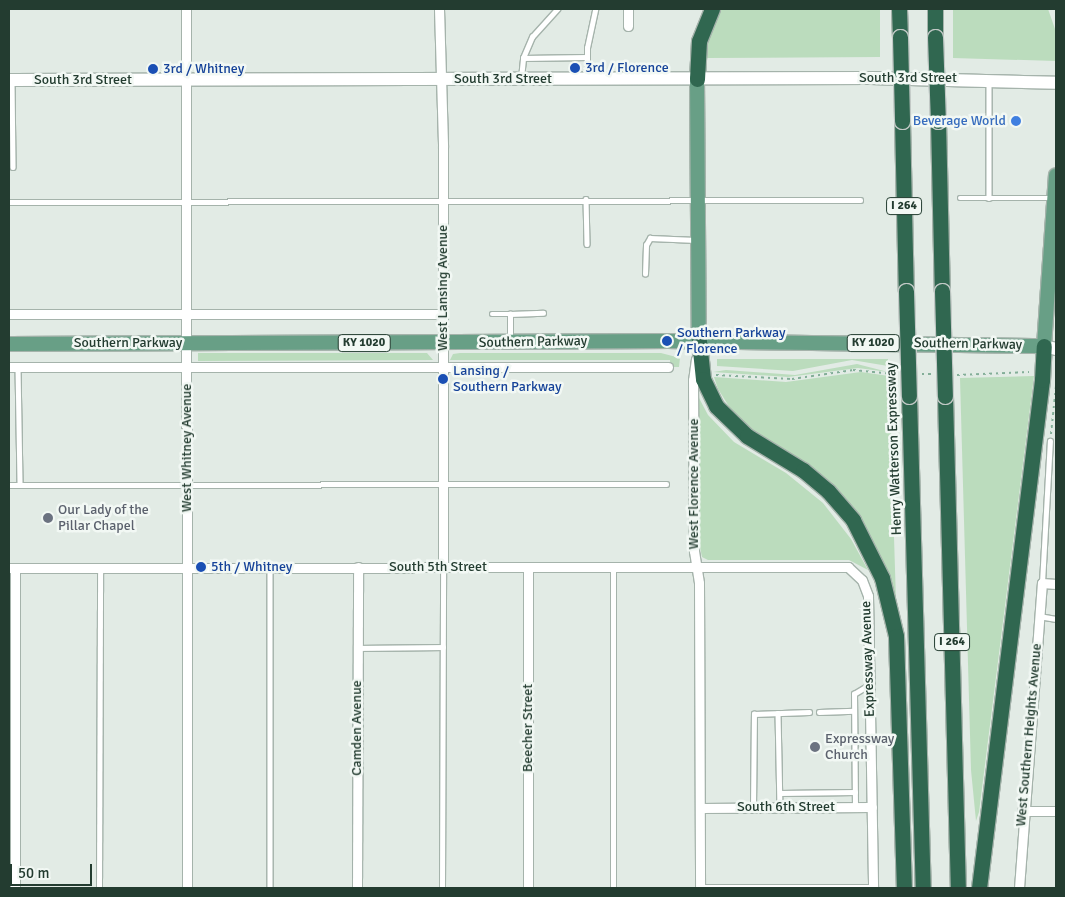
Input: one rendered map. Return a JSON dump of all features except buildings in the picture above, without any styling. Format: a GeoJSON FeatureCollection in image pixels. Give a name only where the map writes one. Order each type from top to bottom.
{"type":"FeatureCollection","features":[{"type":"Feature","properties":{"kind":"highway"},"geometry":{"type":"LineString","coordinates":[[697,79],[699,41],[712,9]]}},
{"type":"Feature","properties":{"kind":"highway","name":"Henry Watterson Expressway"},"geometry":{"type":"LineString","coordinates":[[899,9],[923,888]]}},
{"type":"Feature","properties":{"kind":"highway","name":"I 264"},"geometry":{"type":"LineString","coordinates":[[935,9],[958,888]]}},
{"type":"Feature","properties":{"kind":"highway"},"geometry":{"type":"LineString","coordinates":[[699,341],[703,379],[716,406],[747,436],[803,470],[828,491],[853,520],[882,578],[896,636],[904,888]]}},
{"type":"Feature","properties":{"kind":"highway"},"geometry":{"type":"LineString","coordinates":[[979,888],[1042,380],[1050,347]]}},
{"type":"Feature","properties":{"kind":"main road","name":"West Florence Avenue"},"geometry":{"type":"LineString","coordinates":[[697,79],[700,240],[699,341]]}},
{"type":"Feature","properties":{"kind":"main road","name":"South 3rd Street"},"geometry":{"type":"LineString","coordinates":[[10,80],[988,79],[1056,83]]}},
{"type":"Feature","properties":{"kind":"main road"},"geometry":{"type":"LineString","coordinates":[[1050,347],[1056,175]]}},
{"type":"Feature","properties":{"kind":"main road","name":"Southern Parkway"},"geometry":{"type":"LineString","coordinates":[[9,344],[699,341],[1050,347]]}},
{"type":"Feature","properties":{"kind":"street","name":"West Whitney Avenue"},"geometry":{"type":"LineString","coordinates":[[186,9],[187,888]]}},
{"type":"Feature","properties":{"kind":"street","name":"West Lansing Avenue"},"geometry":{"type":"LineString","coordinates":[[440,9],[443,199],[443,566]]}},
{"type":"Feature","properties":{"kind":"street"},"geometry":{"type":"LineString","coordinates":[[628,9],[628,26]]}},
{"type":"Feature","properties":{"kind":"street"},"geometry":{"type":"LineString","coordinates":[[9,314],[443,314]]}},
{"type":"Feature","properties":{"kind":"street","name":"West Florence Avenue"},"geometry":{"type":"LineString","coordinates":[[699,341],[693,380],[696,568],[699,583],[700,888]]}},
{"type":"Feature","properties":{"kind":"street"},"geometry":{"type":"LineString","coordinates":[[14,367],[668,367]]}},
{"type":"Feature","properties":{"kind":"street","name":"Camden Avenue"},"geometry":{"type":"LineString","coordinates":[[357,888],[358,567]]}},
{"type":"Feature","properties":{"kind":"street","name":"Beecher Street"},"geometry":{"type":"LineString","coordinates":[[528,567],[528,888]]}},
{"type":"Feature","properties":{"kind":"street","name":"South 5th Street"},"geometry":{"type":"LineString","coordinates":[[12,568],[848,567],[862,580]]}},
{"type":"Feature","properties":{"kind":"street"},"geometry":{"type":"LineString","coordinates":[[12,568],[15,888]]}},
{"type":"Feature","properties":{"kind":"street","name":"Expressway Avenue"},"geometry":{"type":"LineString","coordinates":[[862,580],[868,596],[873,888]]}},
{"type":"Feature","properties":{"kind":"street"},"geometry":{"type":"LineString","coordinates":[[1042,582],[1056,584]]}},
{"type":"Feature","properties":{"kind":"street","name":"West Southern Heights Avenue"},"geometry":{"type":"LineString","coordinates":[[1018,888],[1022,811],[1042,582]]}},
{"type":"Feature","properties":{"kind":"street","name":"South 6th Street"},"geometry":{"type":"LineString","coordinates":[[700,808],[872,807]]}},
{"type":"Feature","properties":{"kind":"street"},"geometry":{"type":"LineString","coordinates":[[1022,811],[1056,811]]}},
{"type":"Feature","properties":{"kind":"lane"},"geometry":{"type":"LineString","coordinates":[[521,79],[523,58],[532,37],[557,9]]}},
{"type":"Feature","properties":{"kind":"lane"},"geometry":{"type":"LineString","coordinates":[[587,80],[587,57],[595,9]]}},
{"type":"Feature","properties":{"kind":"lane"},"geometry":{"type":"LineString","coordinates":[[523,58],[587,57]]}},
{"type":"Feature","properties":{"kind":"lane"},"geometry":{"type":"LineString","coordinates":[[988,79],[989,198]]}},
{"type":"Feature","properties":{"kind":"lane"},"geometry":{"type":"LineString","coordinates":[[10,80],[13,167]]}},
{"type":"Feature","properties":{"kind":"lane"},"geometry":{"type":"LineString","coordinates":[[960,198],[1055,201]]}},
{"type":"Feature","properties":{"kind":"lane"},"geometry":{"type":"LineString","coordinates":[[9,202],[443,199],[860,200]]}},
{"type":"Feature","properties":{"kind":"lane"},"geometry":{"type":"LineString","coordinates":[[586,199],[587,244]]}},
{"type":"Feature","properties":{"kind":"lane"},"geometry":{"type":"LineString","coordinates":[[645,274],[646,245],[650,238],[700,240]]}},
{"type":"Feature","properties":{"kind":"lane"},"geometry":{"type":"LineString","coordinates":[[492,314],[543,313]]}},
{"type":"Feature","properties":{"kind":"lane"},"geometry":{"type":"LineString","coordinates":[[510,314],[510,342]]}},
{"type":"Feature","properties":{"kind":"lane"},"geometry":{"type":"LineString","coordinates":[[14,367],[20,485]]}},
{"type":"Feature","properties":{"kind":"lane"},"geometry":{"type":"LineString","coordinates":[[1042,582],[1050,441]]}},
{"type":"Feature","properties":{"kind":"lane"},"geometry":{"type":"LineString","coordinates":[[9,485],[443,487],[666,484]]}},
{"type":"Feature","properties":{"kind":"lane"},"geometry":{"type":"LineString","coordinates":[[442,888],[443,566]]}},
{"type":"Feature","properties":{"kind":"lane"},"geometry":{"type":"LineString","coordinates":[[613,566],[613,888]]}},
{"type":"Feature","properties":{"kind":"lane"},"geometry":{"type":"LineString","coordinates":[[99,888],[100,567]]}},
{"type":"Feature","properties":{"kind":"lane"},"geometry":{"type":"LineString","coordinates":[[270,567],[270,888]]}},
{"type":"Feature","properties":{"kind":"lane"},"geometry":{"type":"LineString","coordinates":[[1039,616],[1056,619]]}},
{"type":"Feature","properties":{"kind":"lane"},"geometry":{"type":"LineString","coordinates":[[358,648],[443,647]]}},
{"type":"Feature","properties":{"kind":"lane"},"geometry":{"type":"LineString","coordinates":[[856,807],[854,694],[869,685]]}},
{"type":"Feature","properties":{"kind":"lane"},"geometry":{"type":"LineString","coordinates":[[819,712],[854,711]]}},
{"type":"Feature","properties":{"kind":"lane"},"geometry":{"type":"LineString","coordinates":[[753,807],[754,714],[809,712]]}},
{"type":"Feature","properties":{"kind":"lane"},"geometry":{"type":"LineString","coordinates":[[778,713],[780,807]]}},
{"type":"Feature","properties":{"kind":"lane"},"geometry":{"type":"LineString","coordinates":[[780,794],[855,792]]}},
{"type":"Feature","properties":{"kind":"lane"},"geometry":{"type":"LineString","coordinates":[[700,888],[873,888]]}},
{"type":"Feature","properties":{"kind":"path"},"geometry":{"type":"LineString","coordinates":[[714,375],[792,379],[853,370],[897,374]]}},
{"type":"Feature","properties":{"kind":"path"},"geometry":{"type":"LineString","coordinates":[[951,374],[1035,372]]}},
{"type":"Feature","properties":{"kind":"path"},"geometry":{"type":"LineString","coordinates":[[915,374],[933,374]]}},
{"type":"Feature","properties":{"kind":"path"},"geometry":{"type":"LineString","coordinates":[[1050,441],[1056,386]]}},
{"type":"Feature","properties":{"kind":"green space"},"geometry":{"type":"Polygon","coordinates":[[[721,9],[880,9],[880,57],[707,58],[705,52],[709,34],[721,9]]]}},
{"type":"Feature","properties":{"kind":"green space"},"geometry":{"type":"Polygon","coordinates":[[[953,9],[1048,9],[1055,29],[1056,61],[953,58],[953,9]]]}},
{"type":"Feature","properties":{"kind":"green space"},"geometry":{"type":"Polygon","coordinates":[[[198,353],[427,353],[433,360],[198,361],[198,353]]]}},
{"type":"Feature","properties":{"kind":"green space"},"geometry":{"type":"Polygon","coordinates":[[[661,353],[680,358],[679,367],[670,367],[670,360],[450,360],[453,354],[661,353]]]}},
{"type":"Feature","properties":{"kind":"green space"},"geometry":{"type":"Polygon","coordinates":[[[717,359],[888,359],[888,366],[852,360],[793,371],[717,366],[717,359]]]}},
{"type":"Feature","properties":{"kind":"green space"},"geometry":{"type":"Polygon","coordinates":[[[857,364],[888,372],[858,368],[788,377],[713,372],[726,370],[795,375],[857,364]]]}},
{"type":"Feature","properties":{"kind":"green space"},"geometry":{"type":"Polygon","coordinates":[[[861,372],[889,376],[896,601],[876,547],[846,500],[806,465],[752,432],[735,416],[718,389],[714,377],[786,382],[861,372]]]}},
{"type":"Feature","properties":{"kind":"green space"},"geometry":{"type":"Polygon","coordinates":[[[1034,376],[979,812],[976,821],[971,770],[960,378],[1034,376]]]}},
{"type":"Feature","properties":{"kind":"green space"},"geometry":{"type":"Polygon","coordinates":[[[699,398],[708,415],[734,442],[786,473],[823,503],[851,539],[868,570],[849,560],[708,560],[702,557],[697,532],[699,398]]]}},
{"type":"Feature","properties":{"kind":"place","name":"3rd / Florence"},"geometry":{"type":"Point","coordinates":[575,68]}},
{"type":"Feature","properties":{"kind":"place","name":"3rd / Whitney"},"geometry":{"type":"Point","coordinates":[153,69]}},
{"type":"Feature","properties":{"kind":"place","name":"Beverage World"},"geometry":{"type":"Point","coordinates":[1016,121]}},
{"type":"Feature","properties":{"kind":"place","name":"Southern Parkway / Florence"},"geometry":{"type":"Point","coordinates":[667,341]}},
{"type":"Feature","properties":{"kind":"place","name":"Lansing / Southern Parkway"},"geometry":{"type":"Point","coordinates":[443,379]}},
{"type":"Feature","properties":{"kind":"place","name":"Our Lady of the Pillar Chapel"},"geometry":{"type":"Point","coordinates":[48,518]}},
{"type":"Feature","properties":{"kind":"place","name":"5th / Whitney"},"geometry":{"type":"Point","coordinates":[201,567]}},
{"type":"Feature","properties":{"kind":"place","name":"Expressway Church"},"geometry":{"type":"Point","coordinates":[815,747]}}]}
